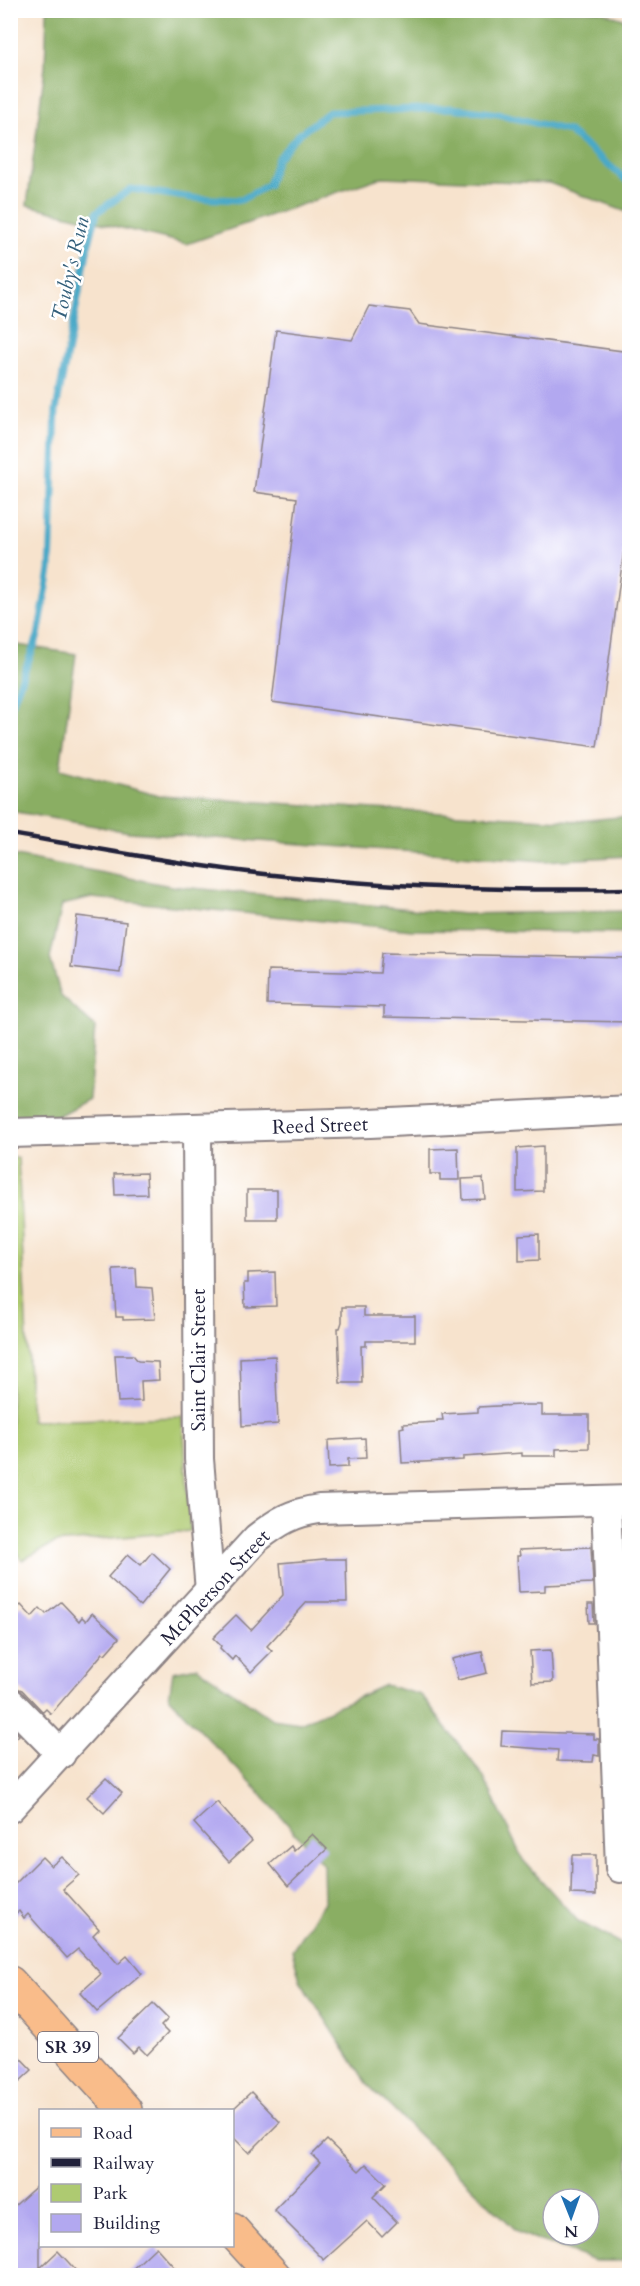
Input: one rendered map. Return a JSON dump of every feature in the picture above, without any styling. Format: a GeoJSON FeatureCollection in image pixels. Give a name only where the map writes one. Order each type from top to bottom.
{"type":"FeatureCollection","features":[{"type":"Feature","properties":{"kind":"main road","name":"SR 39"},"geometry":{"type":"LineString","coordinates":[[10,1983],[124,2109]]}},
{"type":"Feature","properties":{"kind":"main road"},"geometry":{"type":"LineString","coordinates":[[234,2232],[274,2276]]}},
{"type":"Feature","properties":{"kind":"street","name":"Reed Street"},"geometry":{"type":"LineString","coordinates":[[10,1133],[370,1123],[630,1110]]}},
{"type":"Feature","properties":{"kind":"street","name":"Saint Clair Street"},"geometry":{"type":"LineString","coordinates":[[197,1129],[199,1459],[210,1591]]}},
{"type":"Feature","properties":{"kind":"street","name":"McPherson Street"},"geometry":{"type":"LineString","coordinates":[[10,1808],[257,1538],[276,1523],[297,1512],[319,1509],[618,1500]]}},
{"type":"Feature","properties":{"kind":"street"},"geometry":{"type":"LineString","coordinates":[[618,1500],[620,1868]]}},
{"type":"Feature","properties":{"kind":"street"},"geometry":{"type":"LineString","coordinates":[[10,1702],[61,1754]]}},
{"type":"Feature","properties":{"kind":"green space"},"geometry":{"type":"Polygon","coordinates":[[[47,11],[600,11],[629,21],[629,213],[549,183],[382,177],[187,244],[27,205],[45,67],[47,11]]]}},
{"type":"Feature","properties":{"kind":"green space"},"geometry":{"type":"Polygon","coordinates":[[[11,644],[76,654],[60,769],[159,796],[578,821],[629,816],[629,856],[545,861],[129,832],[11,811],[11,644]]]}},
{"type":"Feature","properties":{"kind":"green space"},"geometry":{"type":"Polygon","coordinates":[[[11,855],[171,886],[464,914],[629,911],[629,933],[412,930],[92,898],[62,905],[50,958],[61,996],[95,1027],[89,1099],[54,1118],[11,1122],[11,855]]]}},
{"type":"Feature","properties":{"kind":"green space"},"geometry":{"type":"Polygon","coordinates":[[[10,1158],[18,1158],[31,1421],[183,1417],[190,1531],[55,1543],[22,1560],[11,1540],[10,1158]]]}},
{"type":"Feature","properties":{"kind":"green space"},"geometry":{"type":"Polygon","coordinates":[[[197,1667],[272,1719],[300,1723],[385,1685],[421,1695],[483,1776],[523,1860],[578,1921],[629,1948],[629,2261],[595,2261],[557,2247],[601,2247],[601,2187],[541,2187],[541,2241],[519,2233],[367,2084],[300,1980],[292,1950],[324,1902],[323,1865],[264,1797],[169,1698],[173,1672],[197,1667]]]}},
{"type":"Feature","properties":{"kind":"building"},"geometry":{"type":"Polygon","coordinates":[[[369,306],[410,311],[419,324],[630,352],[630,506],[597,747],[272,702],[297,498],[254,492],[276,330],[352,340],[369,306]]]}},
{"type":"Feature","properties":{"kind":"building"},"geometry":{"type":"Polygon","coordinates":[[[77,916],[126,922],[120,973],[71,967],[77,916]]]}},
{"type":"Feature","properties":{"kind":"building"},"geometry":{"type":"Polygon","coordinates":[[[382,953],[630,958],[630,1022],[384,1017],[384,1007],[267,1004],[268,970],[380,973],[382,953]]]}},
{"type":"Feature","properties":{"kind":"building"},"geometry":{"type":"Polygon","coordinates":[[[543,1146],[543,1191],[517,1192],[517,1148],[543,1146]]]}},
{"type":"Feature","properties":{"kind":"building"},"geometry":{"type":"Polygon","coordinates":[[[458,1148],[459,1180],[440,1180],[440,1174],[430,1174],[430,1149],[458,1148]]]}},
{"type":"Feature","properties":{"kind":"building"},"geometry":{"type":"Polygon","coordinates":[[[146,1173],[147,1194],[115,1195],[114,1174],[146,1173]]]}},
{"type":"Feature","properties":{"kind":"building"},"geometry":{"type":"Polygon","coordinates":[[[483,1178],[485,1199],[463,1200],[462,1179],[483,1178]]]}},
{"type":"Feature","properties":{"kind":"building"},"geometry":{"type":"Polygon","coordinates":[[[247,1190],[277,1190],[277,1219],[247,1219],[247,1190]]]}},
{"type":"Feature","properties":{"kind":"building"},"geometry":{"type":"Polygon","coordinates":[[[539,1234],[539,1260],[519,1261],[519,1235],[539,1234]]]}},
{"type":"Feature","properties":{"kind":"building"},"geometry":{"type":"Polygon","coordinates":[[[136,1268],[137,1287],[152,1288],[155,1319],[123,1320],[123,1317],[116,1317],[113,1269],[136,1268]]]}},
{"type":"Feature","properties":{"kind":"building"},"geometry":{"type":"Polygon","coordinates":[[[275,1272],[276,1306],[245,1307],[244,1283],[248,1283],[248,1273],[275,1272]]]}},
{"type":"Feature","properties":{"kind":"building"},"geometry":{"type":"Polygon","coordinates":[[[342,1307],[364,1307],[364,1316],[415,1316],[415,1341],[366,1341],[366,1346],[361,1346],[362,1383],[340,1383],[338,1328],[342,1322],[342,1307]]]}},
{"type":"Feature","properties":{"kind":"building"},"geometry":{"type":"Polygon","coordinates":[[[115,1355],[133,1355],[138,1361],[158,1362],[159,1380],[141,1381],[142,1401],[118,1402],[115,1355]]]}},
{"type":"Feature","properties":{"kind":"building"},"geometry":{"type":"Polygon","coordinates":[[[275,1356],[278,1424],[242,1426],[240,1358],[275,1356]]]}},
{"type":"Feature","properties":{"kind":"building"},"geometry":{"type":"Polygon","coordinates":[[[542,1405],[542,1415],[589,1415],[589,1448],[556,1449],[556,1456],[522,1456],[522,1453],[463,1457],[463,1460],[402,1463],[400,1428],[404,1427],[403,1424],[437,1422],[437,1420],[443,1420],[442,1414],[478,1412],[478,1407],[542,1405]]]}},
{"type":"Feature","properties":{"kind":"building"},"geometry":{"type":"Polygon","coordinates":[[[365,1438],[366,1458],[348,1459],[348,1467],[329,1468],[328,1442],[330,1440],[365,1438]]]}},
{"type":"Feature","properties":{"kind":"building"},"geometry":{"type":"Polygon","coordinates":[[[591,1547],[593,1583],[545,1585],[545,1591],[519,1592],[517,1556],[520,1556],[519,1550],[591,1547]]]}},
{"type":"Feature","properties":{"kind":"building"},"geometry":{"type":"Polygon","coordinates":[[[152,1552],[170,1569],[140,1606],[108,1577],[128,1554],[141,1565],[152,1552]]]}},
{"type":"Feature","properties":{"kind":"building"},"geometry":{"type":"Polygon","coordinates":[[[346,1559],[347,1602],[307,1602],[267,1646],[272,1651],[251,1672],[235,1656],[232,1660],[220,1648],[221,1646],[213,1638],[236,1615],[251,1630],[283,1595],[280,1563],[346,1559]]]}},
{"type":"Feature","properties":{"kind":"building"},"geometry":{"type":"Polygon","coordinates":[[[61,1602],[79,1621],[82,1617],[86,1621],[92,1613],[119,1638],[105,1654],[103,1653],[51,1714],[46,1709],[43,1712],[22,1690],[10,1686],[10,1614],[21,1605],[32,1617],[40,1608],[46,1614],[61,1602]]]}},
{"type":"Feature","properties":{"kind":"building"},"geometry":{"type":"Polygon","coordinates":[[[588,1604],[593,1604],[594,1623],[589,1623],[588,1604]]]}},
{"type":"Feature","properties":{"kind":"building"},"geometry":{"type":"Polygon","coordinates":[[[551,1650],[553,1682],[532,1683],[530,1651],[551,1650]]]}},
{"type":"Feature","properties":{"kind":"building"},"geometry":{"type":"Polygon","coordinates":[[[482,1652],[487,1673],[458,1680],[452,1659],[482,1652]]]}},
{"type":"Feature","properties":{"kind":"building"},"geometry":{"type":"Polygon","coordinates":[[[10,1726],[19,1735],[10,1744],[10,1726]]]}},
{"type":"Feature","properties":{"kind":"building"},"geometry":{"type":"Polygon","coordinates":[[[502,1731],[594,1734],[594,1739],[599,1739],[599,1756],[594,1755],[593,1762],[557,1761],[558,1750],[501,1746],[502,1731]]]}},
{"type":"Feature","properties":{"kind":"building"},"geometry":{"type":"Polygon","coordinates":[[[106,1778],[122,1793],[104,1813],[87,1797],[106,1778]]]}},
{"type":"Feature","properties":{"kind":"building"},"geometry":{"type":"Polygon","coordinates":[[[217,1802],[252,1841],[229,1862],[194,1823],[217,1802]]]}},
{"type":"Feature","properties":{"kind":"building"},"geometry":{"type":"Polygon","coordinates":[[[312,1834],[327,1849],[288,1886],[270,1864],[291,1846],[294,1851],[312,1834]]]}},
{"type":"Feature","properties":{"kind":"building"},"geometry":{"type":"Polygon","coordinates":[[[572,1855],[596,1855],[596,1895],[571,1894],[572,1855]]]}},
{"type":"Feature","properties":{"kind":"building"},"geometry":{"type":"Polygon","coordinates":[[[42,1857],[51,1866],[62,1857],[79,1875],[63,1889],[99,1929],[93,1935],[118,1964],[127,1956],[142,1974],[97,2012],[80,1993],[101,1974],[78,1949],[67,1958],[28,1914],[24,1918],[19,1911],[10,1918],[10,1889],[42,1857]]]}},
{"type":"Feature","properties":{"kind":"building"},"geometry":{"type":"Polygon","coordinates":[[[153,2004],[168,2019],[161,2026],[168,2033],[147,2055],[139,2047],[133,2053],[118,2038],[153,2004]]]}},
{"type":"Feature","properties":{"kind":"building"},"geometry":{"type":"Polygon","coordinates":[[[10,2047],[32,2070],[10,2090],[10,2047]]]}},
{"type":"Feature","properties":{"kind":"building"},"geometry":{"type":"Polygon","coordinates":[[[251,2092],[280,2122],[249,2153],[234,2138],[233,2109],[251,2092]]]}},
{"type":"Feature","properties":{"kind":"building"},"geometry":{"type":"Polygon","coordinates":[[[327,2140],[359,2171],[366,2164],[386,2184],[373,2197],[397,2222],[382,2237],[367,2221],[324,2260],[274,2210],[320,2163],[312,2155],[327,2140]]]}},
{"type":"Feature","properties":{"kind":"building"},"geometry":{"type":"Polygon","coordinates":[[[39,2184],[40,2268],[58,2251],[81,2276],[10,2276],[10,2210],[39,2184]]]}},
{"type":"Feature","properties":{"kind":"building"},"geometry":{"type":"Polygon","coordinates":[[[156,2247],[182,2276],[125,2276],[156,2247]]]}},
{"type":"Feature","properties":{"kind":"waterway","name":"Touby's Run"},"geometry":{"type":"LineString","coordinates":[[10,709],[38,636],[50,570],[56,410],[97,212],[131,189],[192,198],[241,200],[268,185],[277,159],[298,135],[329,112],[452,108],[499,114],[568,131],[630,183]]}},
{"type":"Feature","properties":{"kind":"railway"},"geometry":{"type":"LineString","coordinates":[[10,834],[215,868],[327,880],[457,888],[630,889]]}}]}
